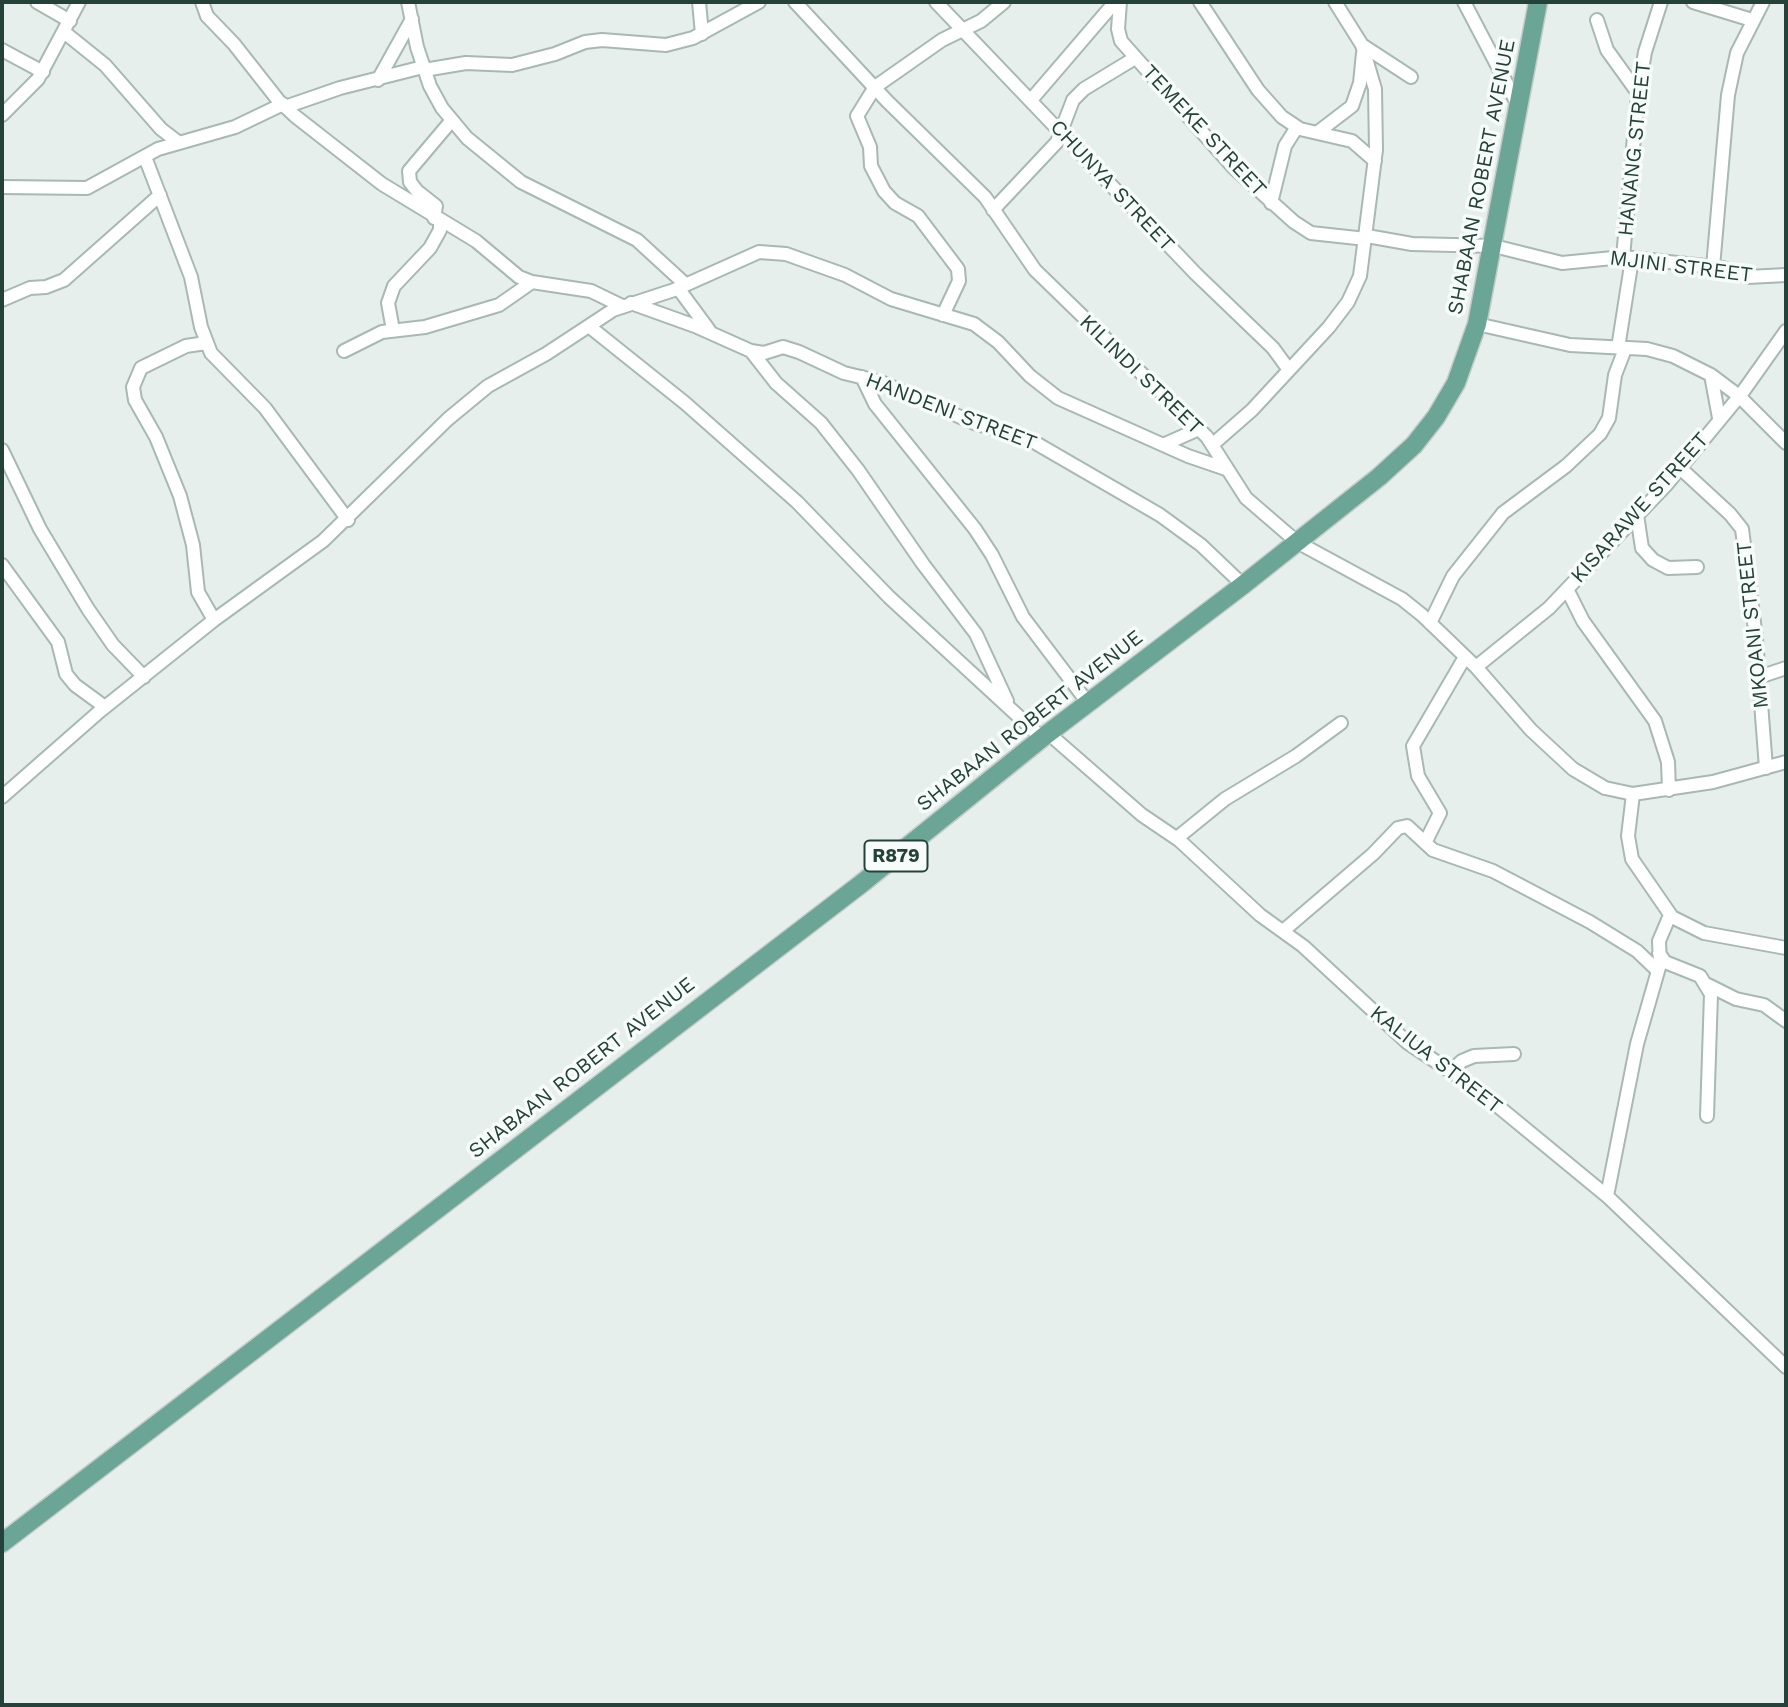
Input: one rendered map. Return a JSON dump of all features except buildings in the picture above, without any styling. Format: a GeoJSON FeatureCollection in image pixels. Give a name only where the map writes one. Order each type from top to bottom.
{"type":"FeatureCollection","features":[{"type":"Feature","properties":{"kind":"main road","name":"SHABAAN ROBERT AVENUE"},"geometry":{"type":"LineString","coordinates":[[2,1543],[861,884],[1045,736],[1243,585],[1379,477],[1414,445],[1436,417],[1456,383],[1477,324],[1494,246],[1538,2]]}},
{"type":"Feature","properties":{"kind":"street"},"geometry":{"type":"LineString","coordinates":[[37,2],[67,26],[161,129],[178,142]]}},
{"type":"Feature","properties":{"kind":"street"},"geometry":{"type":"LineString","coordinates":[[2,115],[22,98],[43,72],[79,2]]}},
{"type":"Feature","properties":{"kind":"street"},"geometry":{"type":"LineString","coordinates":[[202,2],[206,16],[234,44],[284,106],[374,178],[437,219],[471,237],[519,276],[532,282],[571,285],[712,333],[751,351],[776,383],[821,423],[858,470],[923,564],[976,634],[1008,705]]}},
{"type":"Feature","properties":{"kind":"street"},"geometry":{"type":"LineString","coordinates":[[408,2],[424,68],[442,108],[467,138],[521,182],[637,240],[682,286],[712,333]]}},
{"type":"Feature","properties":{"kind":"street"},"geometry":{"type":"LineString","coordinates":[[699,2],[702,34]]}},
{"type":"Feature","properties":{"kind":"street"},"geometry":{"type":"LineString","coordinates":[[2,187],[87,188],[178,142],[235,127],[284,106],[340,88],[424,68],[466,63],[512,65],[555,54],[585,42],[602,40],[666,46],[702,34],[759,2]]}},
{"type":"Feature","properties":{"kind":"street","name":"KILINDI STREET"},"geometry":{"type":"LineString","coordinates":[[795,2],[969,181],[1035,270],[1199,429],[1246,498],[1297,542],[1402,599],[1476,667],[1531,730],[1573,769],[1605,788],[1633,794],[1713,782],[1776,765]]}},
{"type":"Feature","properties":{"kind":"street","name":"CHUNYA STREET"},"geometry":{"type":"LineString","coordinates":[[936,2],[1196,274],[1273,348],[1289,370]]}},
{"type":"Feature","properties":{"kind":"street"},"geometry":{"type":"LineString","coordinates":[[943,315],[960,274],[918,215],[889,198],[871,166],[872,153],[856,116],[875,87],[963,29],[981,21],[1004,2]]}},
{"type":"Feature","properties":{"kind":"street"},"geometry":{"type":"LineString","coordinates":[[1031,100],[1115,2]]}},
{"type":"Feature","properties":{"kind":"street","name":"TEMEKE STREET"},"geometry":{"type":"LineString","coordinates":[[1120,2],[1118,29],[1121,41],[1135,58],[1233,167],[1271,202],[1311,233],[1412,244],[1494,246]]}},
{"type":"Feature","properties":{"kind":"street"},"geometry":{"type":"LineString","coordinates":[[1200,2],[1268,104],[1297,127],[1359,145],[1375,161]]}},
{"type":"Feature","properties":{"kind":"street"},"geometry":{"type":"LineString","coordinates":[[1212,445],[1252,410],[1289,370],[1348,302],[1360,276],[1375,161],[1375,89],[1363,48],[1335,2]]}},
{"type":"Feature","properties":{"kind":"street"},"geometry":{"type":"LineString","coordinates":[[1464,2],[1519,107]]}},
{"type":"Feature","properties":{"kind":"street","name":"HANANG STREET"},"geometry":{"type":"LineString","coordinates":[[1430,623],[1452,576],[1503,513],[1566,466],[1600,434],[1609,418],[1621,349],[1639,93],[1645,52],[1661,2]]}},
{"type":"Feature","properties":{"kind":"street"},"geometry":{"type":"LineString","coordinates":[[1693,2],[1752,20]]}},
{"type":"Feature","properties":{"kind":"street"},"geometry":{"type":"LineString","coordinates":[[1713,267],[1728,95],[1743,38],[1763,2]]}},
{"type":"Feature","properties":{"kind":"street"},"geometry":{"type":"LineString","coordinates":[[1726,14],[1737,24],[1743,38]]}},
{"type":"Feature","properties":{"kind":"street"},"geometry":{"type":"LineString","coordinates":[[378,80],[412,19]]}},
{"type":"Feature","properties":{"kind":"street"},"geometry":{"type":"LineString","coordinates":[[1597,20],[1607,50],[1639,93]]}},
{"type":"Feature","properties":{"kind":"street"},"geometry":{"type":"LineString","coordinates":[[1318,132],[1352,106],[1360,83],[1363,48]]}},
{"type":"Feature","properties":{"kind":"street"},"geometry":{"type":"LineString","coordinates":[[1363,48],[1411,77]]}},
{"type":"Feature","properties":{"kind":"street"},"geometry":{"type":"LineString","coordinates":[[2,50],[43,72]]}},
{"type":"Feature","properties":{"kind":"street"},"geometry":{"type":"LineString","coordinates":[[993,210],[1016,182],[1051,149],[1073,100],[1135,58]]}},
{"type":"Feature","properties":{"kind":"street"},"geometry":{"type":"LineString","coordinates":[[393,330],[388,303],[394,286],[430,248],[440,230],[436,206],[410,182],[409,172],[452,120]]}},
{"type":"Feature","properties":{"kind":"street"},"geometry":{"type":"LineString","coordinates":[[1271,202],[1285,146],[1297,127]]}},
{"type":"Feature","properties":{"kind":"street"},"geometry":{"type":"LineString","coordinates":[[1051,149],[1077,147]]}},
{"type":"Feature","properties":{"kind":"street"},"geometry":{"type":"LineString","coordinates":[[145,157],[191,277],[206,343],[220,364],[265,408],[348,520]]}},
{"type":"Feature","properties":{"kind":"street"},"geometry":{"type":"LineString","coordinates":[[2,300],[30,288],[46,287],[64,279],[160,195]]}},
{"type":"Feature","properties":{"kind":"street","name":"MJINI STREET"},"geometry":{"type":"LineString","coordinates":[[1494,246],[1562,263],[1627,258],[1713,267],[1748,277],[1786,275]]}},
{"type":"Feature","properties":{"kind":"street"},"geometry":{"type":"LineString","coordinates":[[2,797],[57,745],[214,620],[348,520],[448,419],[488,386],[627,305],[719,271],[747,256],[771,251],[845,275],[891,299],[962,319],[985,330],[1030,376],[1058,398],[1188,456],[1226,469]]}},
{"type":"Feature","properties":{"kind":"street"},"geometry":{"type":"LineString","coordinates":[[344,351],[393,330],[425,327],[499,305],[532,282]]}},
{"type":"Feature","properties":{"kind":"street"},"geometry":{"type":"LineString","coordinates":[[1477,324],[1550,342],[1647,349],[1673,356],[1710,375],[1739,396],[1786,443]]}},
{"type":"Feature","properties":{"kind":"street","name":"KALIUA STREET"},"geometry":{"type":"LineString","coordinates":[[590,327],[685,403],[797,502],[889,597],[1008,705],[1142,815],[1177,838],[1260,915],[1283,931],[1408,1043],[1477,1090],[1607,1196],[1786,1367]]}},
{"type":"Feature","properties":{"kind":"street","name":"KISARAWE STREET"},"geometry":{"type":"LineString","coordinates":[[1476,667],[1549,608],[1637,515],[1739,396],[1786,331]]}},
{"type":"Feature","properties":{"kind":"street"},"geometry":{"type":"LineString","coordinates":[[206,343],[186,346],[141,368],[133,387],[135,400],[156,437],[180,496],[193,545],[198,592],[214,620]]}},
{"type":"Feature","properties":{"kind":"street","name":"HANDENI STREET"},"geometry":{"type":"LineString","coordinates":[[751,351],[764,353],[783,347],[974,423],[1017,433],[1171,523],[1243,585]]}},
{"type":"Feature","properties":{"kind":"street"},"geometry":{"type":"LineString","coordinates":[[1710,375],[1719,418]]}},
{"type":"Feature","properties":{"kind":"street"},"geometry":{"type":"LineString","coordinates":[[862,377],[875,404],[975,529],[992,555],[1023,617],[1088,703]]}},
{"type":"Feature","properties":{"kind":"street"},"geometry":{"type":"LineString","coordinates":[[1165,444],[1199,429]]}},
{"type":"Feature","properties":{"kind":"street"},"geometry":{"type":"LineString","coordinates":[[2,450],[40,529],[88,610],[113,645],[144,677]]}},
{"type":"Feature","properties":{"kind":"street","name":"MKOANI STREET"},"geometry":{"type":"LineString","coordinates":[[1679,467],[1730,514],[1742,529],[1749,564],[1759,677],[1776,765]]}},
{"type":"Feature","properties":{"kind":"street"},"geometry":{"type":"LineString","coordinates":[[1637,515],[1642,548],[1653,560],[1668,568],[1697,567]]}},
{"type":"Feature","properties":{"kind":"street"},"geometry":{"type":"LineString","coordinates":[[2,565],[58,642],[66,674],[75,685],[106,707]]}},
{"type":"Feature","properties":{"kind":"street"},"geometry":{"type":"LineString","coordinates":[[1567,589],[1583,621],[1655,722],[1668,762],[1669,790]]}},
{"type":"Feature","properties":{"kind":"street"},"geometry":{"type":"LineString","coordinates":[[1426,841],[1440,813],[1418,776],[1413,746],[1465,657]]}},
{"type":"Feature","properties":{"kind":"street"},"geometry":{"type":"LineString","coordinates":[[1759,677],[1786,668]]}},
{"type":"Feature","properties":{"kind":"street"},"geometry":{"type":"LineString","coordinates":[[1177,838],[1225,799],[1305,750],[1341,723]]}},
{"type":"Feature","properties":{"kind":"street"},"geometry":{"type":"LineString","coordinates":[[1633,794],[1628,836],[1632,859],[1670,915],[1704,933],[1786,948]]}},
{"type":"Feature","properties":{"kind":"street"},"geometry":{"type":"LineString","coordinates":[[1283,931],[1373,854],[1398,828],[1410,827],[1440,853],[1483,867],[1544,896],[1637,951],[1658,971]]}},
{"type":"Feature","properties":{"kind":"street"},"geometry":{"type":"LineString","coordinates":[[1607,1196],[1637,1044],[1658,971],[1662,932],[1670,915]]}},
{"type":"Feature","properties":{"kind":"street"},"geometry":{"type":"LineString","coordinates":[[1659,952],[1665,962],[1694,972],[1709,985],[1736,999],[1764,1004],[1786,1021]]}},
{"type":"Feature","properties":{"kind":"street"},"geometry":{"type":"LineString","coordinates":[[1707,1116],[1712,1001],[1709,985]]}},
{"type":"Feature","properties":{"kind":"street"},"geometry":{"type":"LineString","coordinates":[[1450,1072],[1462,1061],[1474,1056],[1514,1054]]}}]}
